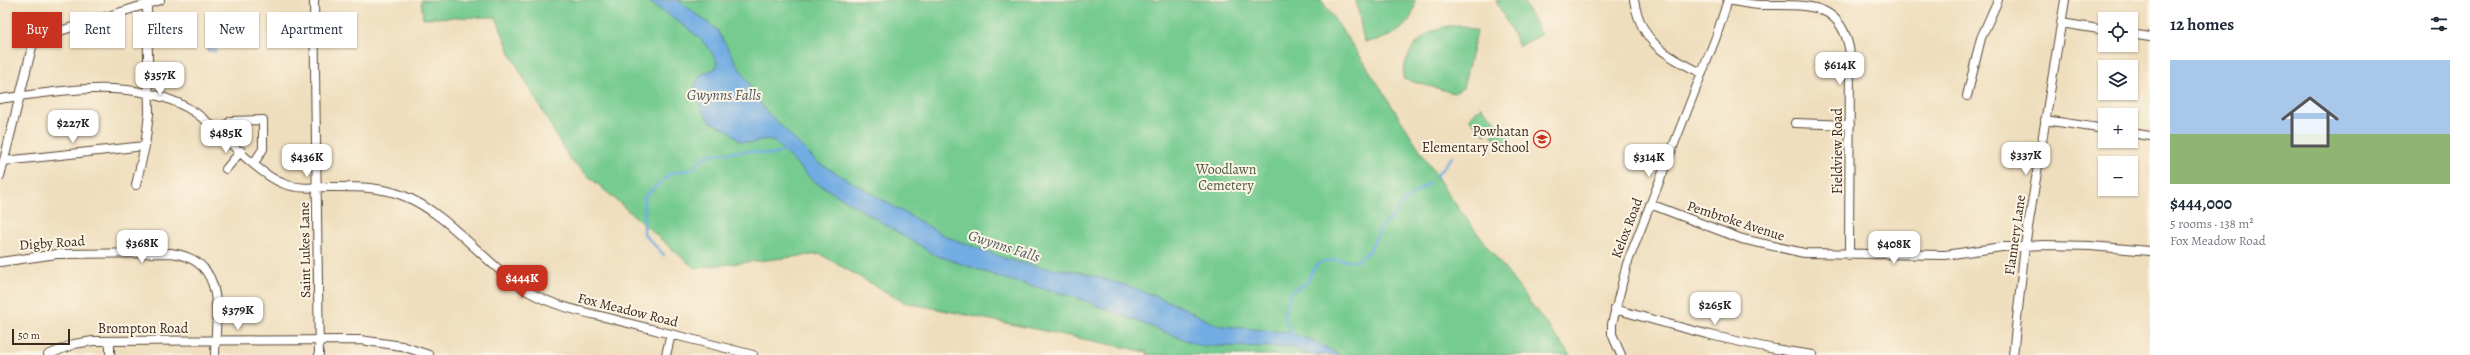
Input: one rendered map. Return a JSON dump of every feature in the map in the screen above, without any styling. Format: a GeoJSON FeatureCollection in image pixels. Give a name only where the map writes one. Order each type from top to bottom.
{"type":"FeatureCollection","features":[{"type":"Feature","properties":{"kind":"street"},"geometry":{"type":"LineString","coordinates":[[0,176],[34,39],[160,0]]}},
{"type":"Feature","properties":{"kind":"street","name":"Saint Lukes Lane"},"geometry":{"type":"LineString","coordinates":[[314,0],[319,355]]}},
{"type":"Feature","properties":{"kind":"street"},"geometry":{"type":"LineString","coordinates":[[1634,0],[1642,27],[1658,48],[1679,62],[1702,73]]}},
{"type":"Feature","properties":{"kind":"street","name":"Kelox Road"},"geometry":{"type":"LineString","coordinates":[[1621,355],[1612,334],[1615,309],[1627,264],[1702,73],[1728,0]]}},
{"type":"Feature","properties":{"kind":"street","name":"Fieldview Road"},"geometry":{"type":"LineString","coordinates":[[1728,0],[1760,5],[1806,5],[1827,12],[1835,18],[1847,36],[1850,49],[1850,255]]}},
{"type":"Feature","properties":{"kind":"street"},"geometry":{"type":"LineString","coordinates":[[1967,96],[1981,38],[1998,0]]}},
{"type":"Feature","properties":{"kind":"street","name":"Flannery Lane"},"geometry":{"type":"LineString","coordinates":[[2013,355],[2025,246],[2065,0]]}},
{"type":"Feature","properties":{"kind":"street"},"geometry":{"type":"LineString","coordinates":[[136,185],[145,146],[150,94],[147,4]]}},
{"type":"Feature","properties":{"kind":"street"},"geometry":{"type":"LineString","coordinates":[[2061,24],[2098,29]]}},
{"type":"Feature","properties":{"kind":"street"},"geometry":{"type":"LineString","coordinates":[[2138,35],[2150,37]]}},
{"type":"Feature","properties":{"kind":"street","name":"Fox Meadow Road"},"geometry":{"type":"LineString","coordinates":[[0,99],[90,90],[150,94],[189,109],[280,183],[298,187],[374,188],[407,197],[435,215],[502,273],[532,294],[569,308],[753,355]]}},
{"type":"Feature","properties":{"kind":"street"},"geometry":{"type":"LineString","coordinates":[[219,132],[231,121],[263,120],[263,149],[254,163]]}},
{"type":"Feature","properties":{"kind":"street"},"geometry":{"type":"LineString","coordinates":[[2045,120],[2098,128]]}},
{"type":"Feature","properties":{"kind":"street"},"geometry":{"type":"LineString","coordinates":[[1795,123],[1850,125]]}},
{"type":"Feature","properties":{"kind":"street"},"geometry":{"type":"LineString","coordinates":[[2138,134],[2150,136]]}},
{"type":"Feature","properties":{"kind":"street"},"geometry":{"type":"LineString","coordinates":[[4,161],[145,146]]}},
{"type":"Feature","properties":{"kind":"street"},"geometry":{"type":"LineString","coordinates":[[226,170],[241,151]]}},
{"type":"Feature","properties":{"kind":"street","name":"Pembroke Avenue"},"geometry":{"type":"LineString","coordinates":[[1650,204],[1764,246],[1804,253],[1850,255],[1945,255],[2025,246],[2090,246],[2150,251]]}},
{"type":"Feature","properties":{"kind":"street","name":"Digby Road"},"geometry":{"type":"LineString","coordinates":[[0,262],[57,254],[171,254],[189,257],[203,267],[214,283],[216,355]]}},
{"type":"Feature","properties":{"kind":"street"},"geometry":{"type":"LineString","coordinates":[[1615,309],[1772,352],[1813,355]]}},
{"type":"Feature","properties":{"kind":"street"},"geometry":{"type":"LineString","coordinates":[[666,355],[671,334]]}},
{"type":"Feature","properties":{"kind":"street","name":"Brompton Road"},"geometry":{"type":"LineString","coordinates":[[48,355],[83,342],[319,340],[383,343],[430,355]]}},
{"type":"Feature","properties":{"kind":"street"},"geometry":{"type":"LineString","coordinates":[[110,342],[110,355]]}},
{"type":"Feature","properties":{"kind":"green space","name":"Woodlawn Cemetery"},"geometry":{"type":"Polygon","coordinates":[[[421,0],[1321,0],[1362,59],[1450,197],[1570,355],[1148,355],[1147,352],[903,302],[820,254],[694,268],[570,160],[511,55],[496,17],[423,18],[421,0]]]}},
{"type":"Feature","properties":{"kind":"green space"},"geometry":{"type":"Polygon","coordinates":[[[1356,0],[1415,0],[1414,10],[1410,18],[1398,31],[1382,39],[1364,42],[1356,0]]]}},
{"type":"Feature","properties":{"kind":"green space"},"geometry":{"type":"Polygon","coordinates":[[[1523,0],[1541,35],[1519,46],[1496,1],[1523,0]]]}},
{"type":"Feature","properties":{"kind":"green space"},"geometry":{"type":"Polygon","coordinates":[[[1459,25],[1477,31],[1463,88],[1454,93],[1403,79],[1404,67],[1408,57],[1420,40],[1437,29],[1459,25]]]}},
{"type":"Feature","properties":{"kind":"green space"},"geometry":{"type":"Polygon","coordinates":[[[1481,106],[1497,123],[1485,135],[1469,119],[1481,106]]]}},
{"type":"Feature","properties":{"kind":"green space"},"geometry":{"type":"Polygon","coordinates":[[[1500,125],[1512,134],[1505,145],[1492,136],[1500,125]]]}},
{"type":"Feature","properties":{"kind":"water","name":"Gwynns Falls"},"geometry":{"type":"Polygon","coordinates":[[[647,0],[678,0],[717,30],[764,109],[817,162],[947,237],[1010,260],[1040,267],[1080,272],[1138,289],[1186,309],[1210,322],[1223,326],[1286,332],[1312,340],[1340,355],[1311,355],[1290,347],[1201,346],[1075,297],[1005,279],[935,255],[812,180],[775,142],[765,139],[752,143],[739,141],[730,131],[711,122],[701,109],[694,89],[700,75],[716,68],[717,62],[704,42],[695,34],[647,0]]]}},
{"type":"Feature","properties":{"kind":"water"},"geometry":{"type":"Polygon","coordinates":[[[207,48],[216,48],[216,52],[207,51],[207,48]]]}},
{"type":"Feature","properties":{"kind":"waterway"},"geometry":{"type":"LineString","coordinates":[[664,255],[644,234],[644,197],[671,173],[693,169],[705,156],[714,154],[747,151],[773,155],[786,150]]}},
{"type":"Feature","properties":{"kind":"waterway"},"geometry":{"type":"LineString","coordinates":[[1436,176],[1452,157]]}},
{"type":"Feature","properties":{"kind":"waterway"},"geometry":{"type":"LineString","coordinates":[[1293,336],[1283,315],[1292,291],[1306,283],[1313,270],[1321,262],[1333,260],[1357,261],[1370,250],[1382,225],[1390,220],[1401,204],[1429,183]]}},
{"type":"Feature","properties":{"kind":"place","name":"Powhatan Elementary School"},"geometry":{"type":"Point","coordinates":[1542,139]}}]}
